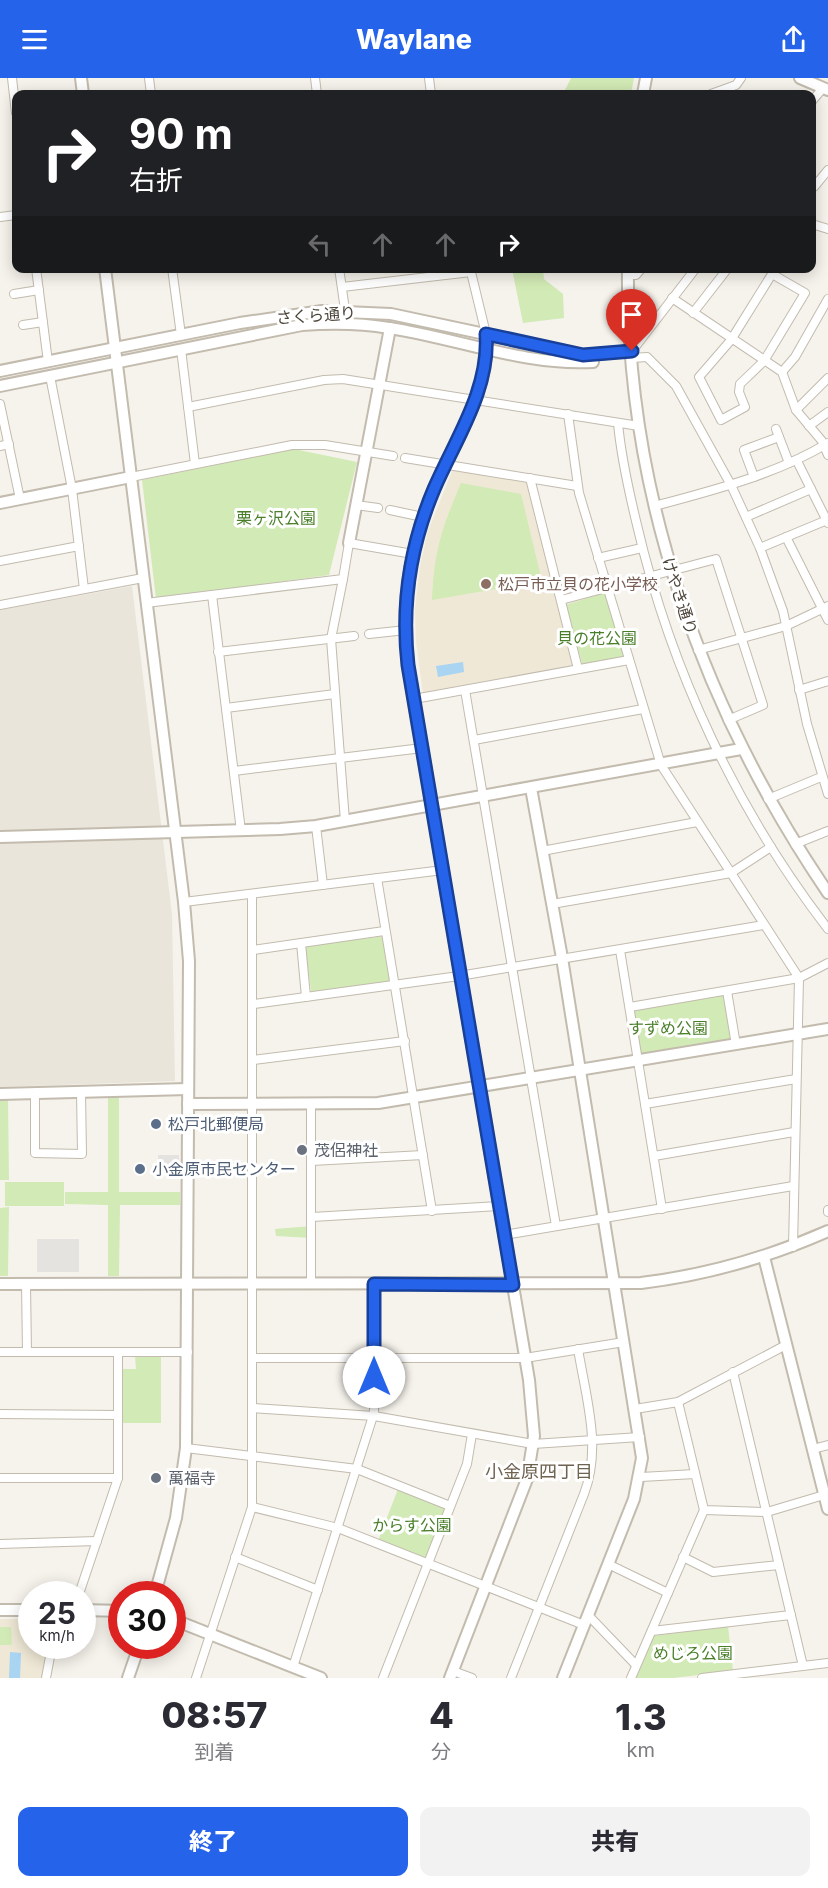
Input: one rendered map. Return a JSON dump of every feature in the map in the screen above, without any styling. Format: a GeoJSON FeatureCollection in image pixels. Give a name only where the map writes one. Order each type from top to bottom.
{"type":"FeatureCollection","features":[{"type":"Feature","properties":{"kind":"street"},"geometry":{"type":"LineString","coordinates":[[721,90],[736,84],[741,78]]}},
{"type":"Feature","properties":{"kind":"street"},"geometry":{"type":"LineString","coordinates":[[800,78],[826,89]]}},
{"type":"Feature","properties":{"kind":"street"},"geometry":{"type":"LineString","coordinates":[[816,185],[828,170]]}},
{"type":"Feature","properties":{"kind":"street"},"geometry":{"type":"LineString","coordinates":[[37,273],[48,362]]}},
{"type":"Feature","properties":{"kind":"street"},"geometry":{"type":"LineString","coordinates":[[106,273],[184,902],[189,960],[186,1448],[176,1518],[159,1581]]}},
{"type":"Feature","properties":{"kind":"street"},"geometry":{"type":"LineString","coordinates":[[173,273],[181,335]]}},
{"type":"Feature","properties":{"kind":"street"},"geometry":{"type":"LineString","coordinates":[[340,273],[345,310],[344,323]]}},
{"type":"Feature","properties":{"kind":"street"},"geometry":{"type":"LineString","coordinates":[[342,287],[447,273]]}},
{"type":"Feature","properties":{"kind":"street"},"geometry":{"type":"LineString","coordinates":[[471,273],[486,334],[487,349],[475,400],[423,517],[412,554],[406,598],[406,630],[414,699],[459,976],[480,1087],[534,1412],[533,1444],[524,1489],[452,1674],[472,1678]]}},
{"type":"Feature","properties":{"kind":"street","name":"けやき通り"},"geometry":{"type":"LineString","coordinates":[[628,273],[632,354],[639,426],[671,573],[698,651],[741,749],[795,844],[828,893]]}},
{"type":"Feature","properties":{"kind":"street"},"geometry":{"type":"LineString","coordinates":[[632,354],[692,273]]}},
{"type":"Feature","properties":{"kind":"street"},"geometry":{"type":"LineString","coordinates":[[693,313],[724,273]]}},
{"type":"Feature","properties":{"kind":"street"},"geometry":{"type":"LineString","coordinates":[[773,273],[731,340],[699,377],[721,420],[745,407],[739,392],[740,384],[764,361],[805,293],[777,273]]}},
{"type":"Feature","properties":{"kind":"street"},"geometry":{"type":"LineString","coordinates":[[14,294],[39,290]]}},
{"type":"Feature","properties":{"kind":"street"},"geometry":{"type":"LineString","coordinates":[[672,298],[731,340],[782,372],[796,410],[826,444],[828,455]]}},
{"type":"Feature","properties":{"kind":"street"},"geometry":{"type":"LineString","coordinates":[[782,372],[795,357],[828,301]]}},
{"type":"Feature","properties":{"kind":"street","name":"さくら通り"},"geometry":{"type":"LineString","coordinates":[[0,371],[296,313],[345,310],[391,314],[583,355],[632,354]]}},
{"type":"Feature","properties":{"kind":"street"},"geometry":{"type":"LineString","coordinates":[[23,325],[43,322]]}},
{"type":"Feature","properties":{"kind":"street","name":"さくら通り"},"geometry":{"type":"LineString","coordinates":[[0,386],[302,325],[344,323],[390,328],[487,349],[558,361],[585,362],[632,354]]}},
{"type":"Feature","properties":{"kind":"street"},"geometry":{"type":"LineString","coordinates":[[345,821],[331,639],[390,328]]}},
{"type":"Feature","properties":{"kind":"street"},"geometry":{"type":"LineString","coordinates":[[181,349],[195,464]]}},
{"type":"Feature","properties":{"kind":"street"},"geometry":{"type":"LineString","coordinates":[[632,354],[644,355],[676,386],[731,485],[760,548],[786,626],[799,690],[821,777],[828,794]]}},
{"type":"Feature","properties":{"kind":"street"},"geometry":{"type":"LineString","coordinates":[[50,376],[72,489],[84,589]]}},
{"type":"Feature","properties":{"kind":"street"},"geometry":{"type":"LineString","coordinates":[[796,410],[828,378]]}},
{"type":"Feature","properties":{"kind":"street"},"geometry":{"type":"LineString","coordinates":[[188,407],[324,380],[379,384],[639,426]]}},
{"type":"Feature","properties":{"kind":"street"},"geometry":{"type":"LineString","coordinates":[[0,404],[20,499]]}},
{"type":"Feature","properties":{"kind":"street"},"geometry":{"type":"LineString","coordinates":[[810,426],[828,412]]}},
{"type":"Feature","properties":{"kind":"street"},"geometry":{"type":"LineString","coordinates":[[568,414],[577,486],[661,765],[799,978],[793,1247]]}},
{"type":"Feature","properties":{"kind":"street"},"geometry":{"type":"LineString","coordinates":[[618,423],[626,476],[642,548],[676,655],[719,754],[771,847],[828,929]]}},
{"type":"Feature","properties":{"kind":"street"},"geometry":{"type":"LineString","coordinates":[[754,477],[744,450],[778,433],[826,516],[760,548]]}},
{"type":"Feature","properties":{"kind":"street"},"geometry":{"type":"LineString","coordinates":[[0,446],[9,444]]}},
{"type":"Feature","properties":{"kind":"street"},"geometry":{"type":"LineString","coordinates":[[0,503],[302,444],[393,456]]}},
{"type":"Feature","properties":{"kind":"street"},"geometry":{"type":"LineString","coordinates":[[655,506],[754,477],[793,462],[826,444]]}},
{"type":"Feature","properties":{"kind":"street"},"geometry":{"type":"LineString","coordinates":[[405,458],[577,486]]}},
{"type":"Feature","properties":{"kind":"street"},"geometry":{"type":"LineString","coordinates":[[530,478],[578,669]]}},
{"type":"Feature","properties":{"kind":"street"},"geometry":{"type":"LineString","coordinates":[[746,517],[811,489]]}},
{"type":"Feature","properties":{"kind":"street"},"geometry":{"type":"LineString","coordinates":[[356,505],[378,508]]}},
{"type":"Feature","properties":{"kind":"street"},"geometry":{"type":"LineString","coordinates":[[390,510],[423,517]]}},
{"type":"Feature","properties":{"kind":"street"},"geometry":{"type":"LineString","coordinates":[[786,537],[825,607],[828,620]]}},
{"type":"Feature","properties":{"kind":"street"},"geometry":{"type":"LineString","coordinates":[[349,543],[412,554]]}},
{"type":"Feature","properties":{"kind":"street"},"geometry":{"type":"LineString","coordinates":[[0,561],[79,546]]}},
{"type":"Feature","properties":{"kind":"street"},"geometry":{"type":"LineString","coordinates":[[598,558],[642,548]]}},
{"type":"Feature","properties":{"kind":"street"},"geometry":{"type":"LineString","coordinates":[[561,600],[651,579],[716,560],[763,705],[728,720]]}},
{"type":"Feature","properties":{"kind":"street"},"geometry":{"type":"LineString","coordinates":[[0,605],[143,578]]}},
{"type":"Feature","properties":{"kind":"street"},"geometry":{"type":"LineString","coordinates":[[146,603],[343,579]]}},
{"type":"Feature","properties":{"kind":"street"},"geometry":{"type":"LineString","coordinates":[[212,595],[241,831]]}},
{"type":"Feature","properties":{"kind":"street"},"geometry":{"type":"LineString","coordinates":[[698,651],[786,626],[825,607]]}},
{"type":"Feature","properties":{"kind":"street"},"geometry":{"type":"LineString","coordinates":[[369,634],[406,630]]}},
{"type":"Feature","properties":{"kind":"street"},"geometry":{"type":"LineString","coordinates":[[219,652],[354,636]]}},
{"type":"Feature","properties":{"kind":"street"},"geometry":{"type":"LineString","coordinates":[[414,699],[629,660]]}},
{"type":"Feature","properties":{"kind":"street"},"geometry":{"type":"LineString","coordinates":[[799,690],[828,681]]}},
{"type":"Feature","properties":{"kind":"street"},"geometry":{"type":"LineString","coordinates":[[465,690],[556,1226]]}},
{"type":"Feature","properties":{"kind":"street"},"geometry":{"type":"LineString","coordinates":[[225,708],[335,694]]}},
{"type":"Feature","properties":{"kind":"street"},"geometry":{"type":"LineString","coordinates":[[474,740],[643,709]]}},
{"type":"Feature","properties":{"kind":"street"},"geometry":{"type":"LineString","coordinates":[[234,771],[422,748]]}},
{"type":"Feature","properties":{"kind":"street"},"geometry":{"type":"LineString","coordinates":[[0,837],[241,831],[316,826],[741,749]]}},
{"type":"Feature","properties":{"kind":"street"},"geometry":{"type":"LineString","coordinates":[[768,799],[821,777]]}},
{"type":"Feature","properties":{"kind":"street"},"geometry":{"type":"LineString","coordinates":[[531,788],[562,958],[578,1071],[640,1437],[640,1477],[563,1678]]}},
{"type":"Feature","properties":{"kind":"street"},"geometry":{"type":"LineString","coordinates":[[542,851],[697,822]]}},
{"type":"Feature","properties":{"kind":"street"},"geometry":{"type":"LineString","coordinates":[[316,826],[323,885]]}},
{"type":"Feature","properties":{"kind":"street"},"geometry":{"type":"LineString","coordinates":[[795,844],[828,831]]}},
{"type":"Feature","properties":{"kind":"street"},"geometry":{"type":"LineString","coordinates":[[552,904],[731,873],[771,847]]}},
{"type":"Feature","properties":{"kind":"street"},"geometry":{"type":"LineString","coordinates":[[184,902],[443,870]]}},
{"type":"Feature","properties":{"kind":"street"},"geometry":{"type":"LineString","coordinates":[[377,878],[432,1210]]}},
{"type":"Feature","properties":{"kind":"street"},"geometry":{"type":"LineString","coordinates":[[196,1678],[252,1507],[251,1104],[254,1004],[252,894]]}},
{"type":"Feature","properties":{"kind":"street"},"geometry":{"type":"LineString","coordinates":[[254,1004],[512,968],[764,925]]}},
{"type":"Feature","properties":{"kind":"street"},"geometry":{"type":"LineString","coordinates":[[253,950],[384,931]]}},
{"type":"Feature","properties":{"kind":"street"},"geometry":{"type":"LineString","coordinates":[[301,944],[306,998]]}},
{"type":"Feature","properties":{"kind":"street"},"geometry":{"type":"LineString","coordinates":[[620,950],[662,1209]]}},
{"type":"Feature","properties":{"kind":"street"},"geometry":{"type":"LineString","coordinates":[[630,1007],[799,978],[828,963]]}},
{"type":"Feature","properties":{"kind":"street"},"geometry":{"type":"LineString","coordinates":[[727,990],[736,1044]]}},
{"type":"Feature","properties":{"kind":"street"},"geometry":{"type":"LineString","coordinates":[[188,1104],[362,1104],[413,1098],[828,1029]]}},
{"type":"Feature","properties":{"kind":"street"},"geometry":{"type":"LineString","coordinates":[[253,1060],[405,1041]]}},
{"type":"Feature","properties":{"kind":"street"},"geometry":{"type":"LineString","coordinates":[[645,1104],[796,1079]]}},
{"type":"Feature","properties":{"kind":"street"},"geometry":{"type":"LineString","coordinates":[[0,1094],[188,1089]]}},
{"type":"Feature","properties":{"kind":"street"},"geometry":{"type":"LineString","coordinates":[[34,1093],[35,1153],[82,1154],[81,1092]]}},
{"type":"Feature","properties":{"kind":"street"},"geometry":{"type":"LineString","coordinates":[[311,1284],[312,1104]]}},
{"type":"Feature","properties":{"kind":"street"},"geometry":{"type":"LineString","coordinates":[[654,1156],[794,1132]]}},
{"type":"Feature","properties":{"kind":"street"},"geometry":{"type":"LineString","coordinates":[[312,1161],[423,1155]]}},
{"type":"Feature","properties":{"kind":"street"},"geometry":{"type":"LineString","coordinates":[[504,1234],[793,1186]]}},
{"type":"Feature","properties":{"kind":"street"},"geometry":{"type":"LineString","coordinates":[[312,1217],[499,1206]]}},
{"type":"Feature","properties":{"kind":"street"},"geometry":{"type":"LineString","coordinates":[[0,1284],[614,1284],[692,1276],[764,1257],[828,1231]]}},
{"type":"Feature","properties":{"kind":"street"},"geometry":{"type":"LineString","coordinates":[[764,1257],[828,1509]]}},
{"type":"Feature","properties":{"kind":"street"},"geometry":{"type":"LineString","coordinates":[[27,1284],[27,1352]]}},
{"type":"Feature","properties":{"kind":"street"},"geometry":{"type":"LineString","coordinates":[[293,1667],[374,1416],[374,1284]]}},
{"type":"Feature","properties":{"kind":"street"},"geometry":{"type":"LineString","coordinates":[[252,1358],[525,1358],[624,1342]]}},
{"type":"Feature","properties":{"kind":"street"},"geometry":{"type":"LineString","coordinates":[[635,1409],[678,1402],[786,1344]]}},
{"type":"Feature","properties":{"kind":"street"},"geometry":{"type":"LineString","coordinates":[[512,1678],[589,1480],[593,1441],[578,1349]]}},
{"type":"Feature","properties":{"kind":"street"},"geometry":{"type":"LineString","coordinates":[[0,1352],[188,1352]]}},
{"type":"Feature","properties":{"kind":"street"},"geometry":{"type":"LineString","coordinates":[[84,1581],[118,1478],[118,1352]]}},
{"type":"Feature","properties":{"kind":"street"},"geometry":{"type":"LineString","coordinates":[[733,1372],[803,1666]]}},
{"type":"Feature","properties":{"kind":"street"},"geometry":{"type":"LineString","coordinates":[[630,1678],[704,1510],[678,1402]]}},
{"type":"Feature","properties":{"kind":"street"},"geometry":{"type":"LineString","coordinates":[[252,1408],[374,1416],[533,1444],[640,1437]]}},
{"type":"Feature","properties":{"kind":"street"},"geometry":{"type":"LineString","coordinates":[[0,1414],[118,1414]]}},
{"type":"Feature","properties":{"kind":"street"},"geometry":{"type":"LineString","coordinates":[[383,1678],[467,1464],[472,1434]]}},
{"type":"Feature","properties":{"kind":"street"},"geometry":{"type":"LineString","coordinates":[[813,1449],[828,1445]]}},
{"type":"Feature","properties":{"kind":"street"},"geometry":{"type":"LineString","coordinates":[[186,1448],[357,1469],[450,1506]]}},
{"type":"Feature","properties":{"kind":"street"},"geometry":{"type":"LineString","coordinates":[[640,1477],[695,1474]]}},
{"type":"Feature","properties":{"kind":"street"},"geometry":{"type":"LineString","coordinates":[[0,1478],[118,1478]]}},
{"type":"Feature","properties":{"kind":"street"},"geometry":{"type":"LineString","coordinates":[[704,1510],[767,1512],[824,1495]]}},
{"type":"Feature","properties":{"kind":"street"},"geometry":{"type":"LineString","coordinates":[[252,1507],[338,1528],[539,1607],[586,1620],[636,1665]]}},
{"type":"Feature","properties":{"kind":"street"},"geometry":{"type":"LineString","coordinates":[[0,1544],[97,1541]]}},
{"type":"Feature","properties":{"kind":"street"},"geometry":{"type":"LineString","coordinates":[[235,1557],[318,1590]]}},
{"type":"Feature","properties":{"kind":"street"},"geometry":{"type":"LineString","coordinates":[[683,1557],[713,1572],[779,1565]]}},
{"type":"Feature","properties":{"kind":"street"},"geometry":{"type":"LineString","coordinates":[[608,1564],[668,1593]]}},
{"type":"Feature","properties":{"kind":"street"},"geometry":{"type":"LineString","coordinates":[[0,1610],[18,1610]]}},
{"type":"Feature","properties":{"kind":"street"},"geometry":{"type":"LineString","coordinates":[[652,1631],[791,1615]]}},
{"type":"Feature","properties":{"kind":"street"},"geometry":{"type":"LineString","coordinates":[[186,1625],[321,1678]]}},
{"type":"Feature","properties":{"kind":"street"},"geometry":{"type":"LineString","coordinates":[[46,1678],[50,1659]]}},
{"type":"Feature","properties":{"kind":"street"},"geometry":{"type":"LineString","coordinates":[[128,1678],[135,1659]]}},
{"type":"Feature","properties":{"kind":"street"},"geometry":{"type":"LineString","coordinates":[[702,1678],[828,1664]]}},
{"type":"Feature","properties":{"kind":"shaded area","name":"松戸市立貝の花小学校"},"geometry":{"type":"Polygon","coordinates":[[[453,469],[529,483],[573,668],[423,694],[416,642],[415,608],[420,566],[428,531],[453,469]]]}},
{"type":"Feature","properties":{"kind":"shaded area"},"geometry":{"type":"Polygon","coordinates":[[[132,586],[172,914],[175,1081],[0,1087],[0,610],[132,586]]]}},
{"type":"Feature","properties":{"kind":"shaded area"},"geometry":{"type":"Polygon","coordinates":[[[158,1155],[179,1155],[179,1173],[158,1173],[158,1155]]]}},
{"type":"Feature","properties":{"kind":"shaded area"},"geometry":{"type":"Polygon","coordinates":[[[37,1239],[79,1239],[79,1272],[37,1272],[37,1239]]]}},
{"type":"Feature","properties":{"kind":"shaded area"},"geometry":{"type":"Polygon","coordinates":[[[0,1619],[18,1619],[18,1659],[47,1659],[43,1678],[0,1678],[0,1619]]]}},
{"type":"Feature","properties":{"kind":"green space"},"geometry":{"type":"Polygon","coordinates":[[[571,78],[634,78],[632,90],[565,90],[571,78]]]}},
{"type":"Feature","properties":{"kind":"green space"},"geometry":{"type":"Polygon","coordinates":[[[513,273],[543,273],[544,279],[563,294],[564,318],[523,323],[513,273]]]}},
{"type":"Feature","properties":{"kind":"green space","name":"栗ヶ沢公園"},"geometry":{"type":"Polygon","coordinates":[[[294,449],[357,462],[329,575],[156,599],[142,480],[294,449]]]}},
{"type":"Feature","properties":{"kind":"green space"},"geometry":{"type":"Polygon","coordinates":[[[461,483],[521,494],[542,581],[432,600],[440,540],[461,483]]]}},
{"type":"Feature","properties":{"kind":"green space","name":"貝の花公園"},"geometry":{"type":"Polygon","coordinates":[[[604,593],[625,655],[622,658],[583,666],[565,605],[604,593]]]}},
{"type":"Feature","properties":{"kind":"green space"},"geometry":{"type":"Polygon","coordinates":[[[385,936],[393,985],[312,997],[305,946],[385,936]]]}},
{"type":"Feature","properties":{"kind":"green space","name":"すずめ公園"},"geometry":{"type":"Polygon","coordinates":[[[722,994],[725,996],[732,1040],[641,1055],[633,1012],[635,1009],[722,994]]]}},
{"type":"Feature","properties":{"kind":"green space"},"geometry":{"type":"Polygon","coordinates":[[[119,1094],[119,1192],[180,1192],[180,1205],[120,1205],[119,1276],[108,1276],[108,1205],[65,1204],[65,1192],[108,1192],[108,1095],[119,1094]]]}},
{"type":"Feature","properties":{"kind":"green space"},"geometry":{"type":"Polygon","coordinates":[[[8,1097],[9,1180],[0,1180],[0,1098],[8,1097]]]}},
{"type":"Feature","properties":{"kind":"green space"},"geometry":{"type":"Polygon","coordinates":[[[5,1182],[64,1182],[64,1206],[5,1206],[5,1182]]]}},
{"type":"Feature","properties":{"kind":"green space"},"geometry":{"type":"Polygon","coordinates":[[[9,1207],[8,1276],[0,1276],[0,1208],[9,1207]]]}},
{"type":"Feature","properties":{"kind":"green space"},"geometry":{"type":"Polygon","coordinates":[[[312,1226],[312,1238],[276,1236],[275,1229],[312,1226]]]}},
{"type":"Feature","properties":{"kind":"green space"},"geometry":{"type":"Polygon","coordinates":[[[135,1356],[161,1357],[161,1423],[122,1423],[122,1369],[136,1369],[135,1356]]]}},
{"type":"Feature","properties":{"kind":"green space","name":"からす公園"},"geometry":{"type":"Polygon","coordinates":[[[398,1489],[446,1509],[427,1560],[378,1541],[398,1489]]]}},
{"type":"Feature","properties":{"kind":"green space","name":"めじろ公園"},"geometry":{"type":"Polygon","coordinates":[[[728,1626],[733,1671],[673,1678],[634,1678],[653,1636],[728,1626]]]}},
{"type":"Feature","properties":{"kind":"green space"},"geometry":{"type":"Polygon","coordinates":[[[0,1627],[11,1627],[12,1645],[0,1645],[0,1627]]]}},
{"type":"Feature","properties":{"kind":"water"},"geometry":{"type":"Polygon","coordinates":[[[463,662],[464,672],[438,677],[436,666],[463,662]]]}},
{"type":"Feature","properties":{"kind":"water"},"geometry":{"type":"Polygon","coordinates":[[[10,1652],[18,1653],[18,1659],[21,1659],[20,1678],[9,1678],[10,1652]]]}},
{"type":"Feature","properties":{"kind":"place","name":"松戸市立貝の花小学校"},"geometry":{"type":"Point","coordinates":[486,584]}},
{"type":"Feature","properties":{"kind":"place","name":"松戸北郵便局"},"geometry":{"type":"Point","coordinates":[156,1124]}},
{"type":"Feature","properties":{"kind":"place","name":"茂侶神社"},"geometry":{"type":"Point","coordinates":[302,1150]}},
{"type":"Feature","properties":{"kind":"place","name":"小金原市民センター"},"geometry":{"type":"Point","coordinates":[140,1169]}},
{"type":"Feature","properties":{"kind":"place","name":"萬福寺"},"geometry":{"type":"Point","coordinates":[156,1478]}},
{"type":"Feature","properties":{"kind":"district","name":"小金原四丁目"},"geometry":{"type":"Point","coordinates":[539,1471]}},
{"type":"Feature","properties":{"kind":"route"},"geometry":{"type":"LineString","coordinates":[[374,1377],[374,1284],[513,1285],[408,665],[406,598],[417,537],[434,489],[475,400],[487,349],[486,334],[583,355],[594,356],[632,351]]}}]}
